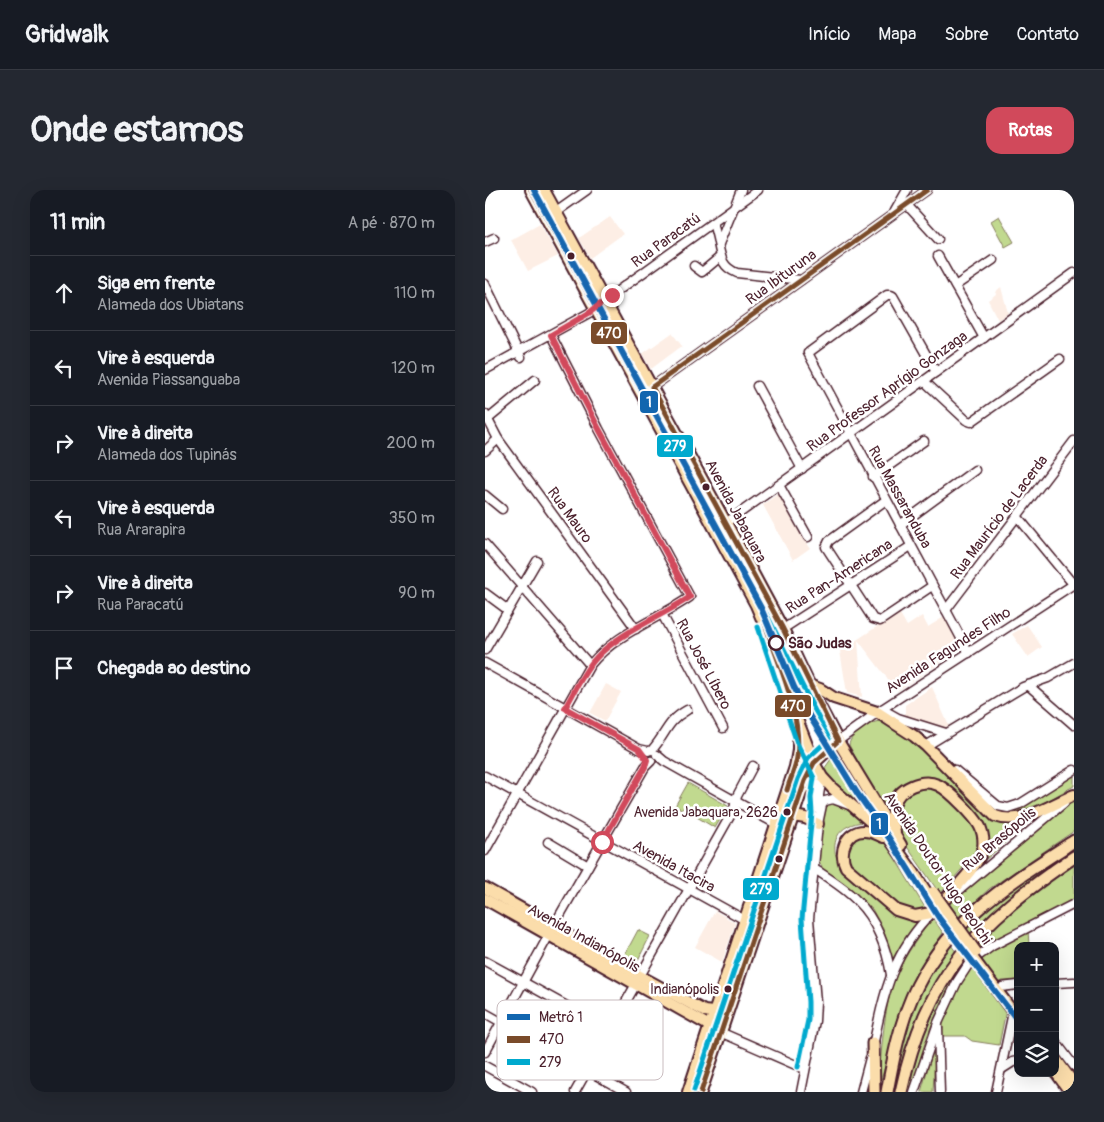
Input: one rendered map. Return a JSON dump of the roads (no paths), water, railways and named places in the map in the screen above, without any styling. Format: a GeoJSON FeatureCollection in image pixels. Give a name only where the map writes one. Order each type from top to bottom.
{"type":"FeatureCollection","features":[{"type":"Feature","properties":{"kind":"highway"},"geometry":{"type":"LineString","coordinates":[[887,1092],[894,1057],[908,1008],[923,975],[944,943],[959,926],[999,892],[1074,841]]}},
{"type":"Feature","properties":{"kind":"highway"},"geometry":{"type":"LineString","coordinates":[[901,1092],[908,1060],[920,1027],[955,961],[985,927],[1026,891],[1074,857]]}},
{"type":"Feature","properties":{"kind":"highway"},"geometry":{"type":"LineString","coordinates":[[873,1043],[874,1092]]}},
{"type":"Feature","properties":{"kind":"main road","name":"Avenida Jabaquara"},"geometry":{"type":"LineString","coordinates":[[531,190],[762,617],[814,763]]}},
{"type":"Feature","properties":{"kind":"main road","name":"Avenida Jabaquara"},"geometry":{"type":"LineString","coordinates":[[544,190],[783,629],[809,685],[838,740]]}},
{"type":"Feature","properties":{"kind":"main road"},"geometry":{"type":"LineString","coordinates":[[809,685],[820,688],[838,700],[879,711],[926,746],[988,811],[1004,820],[1023,817],[1074,795]]}},
{"type":"Feature","properties":{"kind":"main road","name":"Avenida Jabaquara"},"geometry":{"type":"LineString","coordinates":[[688,1092],[797,758],[799,740],[795,714]]}},
{"type":"Feature","properties":{"kind":"main road"},"geometry":{"type":"LineString","coordinates":[[701,1092],[805,781],[814,763],[838,740]]}},
{"type":"Feature","properties":{"kind":"main road","name":"Avenida Doutor Hugo Beolchi"},"geometry":{"type":"LineString","coordinates":[[838,740],[895,840],[1014,1010]]}},
{"type":"Feature","properties":{"kind":"main road","name":"Avenida Doutor Hugo Beolchi"},"geometry":{"type":"LineString","coordinates":[[814,763],[822,777],[833,788],[895,840]]}},
{"type":"Feature","properties":{"kind":"main road"},"geometry":{"type":"LineString","coordinates":[[931,913],[915,916],[896,910],[850,871],[844,862],[843,856],[845,844],[855,833],[869,831],[895,840],[894,803],[903,791],[921,784],[938,785],[976,820],[983,835],[981,853],[973,867],[939,906]]}},
{"type":"Feature","properties":{"kind":"main road"},"geometry":{"type":"LineString","coordinates":[[793,816],[805,818],[818,824]]}},
{"type":"Feature","properties":{"kind":"main road","name":"Avenida Indianópolis"},"geometry":{"type":"LineString","coordinates":[[485,888],[720,1032]]}},
{"type":"Feature","properties":{"kind":"main road","name":"Avenida Indianópolis"},"geometry":{"type":"LineString","coordinates":[[485,900],[551,930]]}},
{"type":"Feature","properties":{"kind":"main road"},"geometry":{"type":"LineString","coordinates":[[745,920],[752,925],[752,938]]}},
{"type":"Feature","properties":{"kind":"main road","name":"Avenida Indianópolis"},"geometry":{"type":"LineString","coordinates":[[638,980],[704,1011],[713,1012]]}},
{"type":"Feature","properties":{"kind":"main road"},"geometry":{"type":"LineString","coordinates":[[1059,1064],[1072,1081]]}},
{"type":"Feature","properties":{"kind":"main road"},"geometry":{"type":"LineString","coordinates":[[1059,1077],[1070,1092]]}},
{"type":"Feature","properties":{"kind":"street"},"geometry":{"type":"LineString","coordinates":[[556,212],[587,190]]}},
{"type":"Feature","properties":{"kind":"street"},"geometry":{"type":"LineString","coordinates":[[719,244],[741,190]]}},
{"type":"Feature","properties":{"kind":"street","name":"Rua Paracatú"},"geometry":{"type":"LineString","coordinates":[[485,370],[520,354],[596,309],[758,190]]}},
{"type":"Feature","properties":{"kind":"street"},"geometry":{"type":"LineString","coordinates":[[893,215],[907,190]]}},
{"type":"Feature","properties":{"kind":"street","name":"Rua Ibituruna"},"geometry":{"type":"LineString","coordinates":[[652,387],[927,190]]}},
{"type":"Feature","properties":{"kind":"street"},"geometry":{"type":"LineString","coordinates":[[907,205],[938,240]]}},
{"type":"Feature","properties":{"kind":"street"},"geometry":{"type":"LineString","coordinates":[[713,223],[719,244],[720,257],[726,266],[737,273],[801,280]]}},
{"type":"Feature","properties":{"kind":"street"},"geometry":{"type":"LineString","coordinates":[[485,242],[495,238]]}},
{"type":"Feature","properties":{"kind":"street"},"geometry":{"type":"LineString","coordinates":[[938,256],[984,338]]}},
{"type":"Feature","properties":{"kind":"street"},"geometry":{"type":"LineString","coordinates":[[694,266],[702,272],[720,257]]}},
{"type":"Feature","properties":{"kind":"street"},"geometry":{"type":"LineString","coordinates":[[955,286],[993,260]]}},
{"type":"Feature","properties":{"kind":"street","name":"Rua Professor Aprígio Gonzaga"},"geometry":{"type":"LineString","coordinates":[[716,530],[1074,273]]}},
{"type":"Feature","properties":{"kind":"street"},"geometry":{"type":"LineString","coordinates":[[485,284],[488,298],[520,354]]}},
{"type":"Feature","properties":{"kind":"street","name":"Rua Massaranduba"},"geometry":{"type":"LineString","coordinates":[[936,372],[893,296],[887,295],[808,352],[850,434],[969,653]]}},
{"type":"Feature","properties":{"kind":"street"},"geometry":{"type":"LineString","coordinates":[[485,851],[590,665],[601,653],[636,629],[690,597],[551,335]]}},
{"type":"Feature","properties":{"kind":"street"},"geometry":{"type":"LineString","coordinates":[[925,381],[966,420],[971,422],[1060,359]]}},
{"type":"Feature","properties":{"kind":"street"},"geometry":{"type":"LineString","coordinates":[[486,417],[535,380]]}},
{"type":"Feature","properties":{"kind":"street"},"geometry":{"type":"LineString","coordinates":[[757,386],[802,469]]}},
{"type":"Feature","properties":{"kind":"street","name":"Rua Mauro"},"geometry":{"type":"LineString","coordinates":[[486,417],[498,439],[636,629]]}},
{"type":"Feature","properties":{"kind":"street"},"geometry":{"type":"LineString","coordinates":[[485,451],[498,439]]}},
{"type":"Feature","properties":{"kind":"street"},"geometry":{"type":"LineString","coordinates":[[873,477],[924,441]]}},
{"type":"Feature","properties":{"kind":"street","name":"Rua Maurício de Lacerda"},"geometry":{"type":"LineString","coordinates":[[946,610],[1017,516],[1071,450],[1074,441]]}},
{"type":"Feature","properties":{"kind":"street"},"geometry":{"type":"LineString","coordinates":[[900,525],[975,470]]}},
{"type":"Feature","properties":{"kind":"street"},"geometry":{"type":"LineString","coordinates":[[779,485],[807,537]]}},
{"type":"Feature","properties":{"kind":"street"},"geometry":{"type":"LineString","coordinates":[[485,495],[502,509]]}},
{"type":"Feature","properties":{"kind":"street"},"geometry":{"type":"LineString","coordinates":[[886,500],[829,541],[826,547],[873,619],[880,621],[932,586]]}},
{"type":"Feature","properties":{"kind":"street"},"geometry":{"type":"LineString","coordinates":[[1017,516],[1073,584]]}},
{"type":"Feature","properties":{"kind":"street"},"geometry":{"type":"LineString","coordinates":[[485,544],[521,588],[590,665]]}},
{"type":"Feature","properties":{"kind":"street","name":"Rua Pan-Americana"},"geometry":{"type":"LineString","coordinates":[[783,629],[911,546]]}},
{"type":"Feature","properties":{"kind":"street"},"geometry":{"type":"LineString","coordinates":[[485,650],[537,561]]}},
{"type":"Feature","properties":{"kind":"street","name":"Avenida Fagundes Filho"},"geometry":{"type":"LineString","coordinates":[[838,740],[1073,584]]}},
{"type":"Feature","properties":{"kind":"street"},"geometry":{"type":"LineString","coordinates":[[485,592],[508,610]]}},
{"type":"Feature","properties":{"kind":"street","name":"Rua José Líbero"},"geometry":{"type":"LineString","coordinates":[[662,614],[723,728]]}},
{"type":"Feature","properties":{"kind":"street"},"geometry":{"type":"LineString","coordinates":[[485,663],[776,824]]}},
{"type":"Feature","properties":{"kind":"street"},"geometry":{"type":"LineString","coordinates":[[926,746],[946,732],[1028,685],[1048,678],[1074,663]]}},
{"type":"Feature","properties":{"kind":"street"},"geometry":{"type":"LineString","coordinates":[[1028,685],[1074,725]]}},
{"type":"Feature","properties":{"kind":"street"},"geometry":{"type":"LineString","coordinates":[[513,1000],[551,930],[672,720],[687,710]]}},
{"type":"Feature","properties":{"kind":"street"},"geometry":{"type":"LineString","coordinates":[[879,711],[946,732]]}},
{"type":"Feature","properties":{"kind":"street"},"geometry":{"type":"LineString","coordinates":[[626,1000],[737,803],[737,796],[753,766]]}},
{"type":"Feature","properties":{"kind":"street"},"geometry":{"type":"LineString","coordinates":[[946,766],[964,777],[998,806],[1008,808],[1020,804],[1074,770]]}},
{"type":"Feature","properties":{"kind":"street","name":"Avenida Itacira"},"geometry":{"type":"LineString","coordinates":[[485,776],[745,920]]}},
{"type":"Feature","properties":{"kind":"street"},"geometry":{"type":"LineString","coordinates":[[820,813],[819,800],[822,777]]}},
{"type":"Feature","properties":{"kind":"street","name":"Rua Brasópolis"},"geometry":{"type":"LineString","coordinates":[[861,1092],[881,1007],[891,975],[902,951],[931,913],[1074,795]]}},
{"type":"Feature","properties":{"kind":"street"},"geometry":{"type":"LineString","coordinates":[[801,1092],[815,1017],[816,1002],[809,919],[820,813],[823,803],[830,799],[855,808]]}},
{"type":"Feature","properties":{"kind":"street"},"geometry":{"type":"LineString","coordinates":[[548,842],[588,866]]}},
{"type":"Feature","properties":{"kind":"street"},"geometry":{"type":"LineString","coordinates":[[813,868],[852,896],[865,910],[884,946],[891,975]]}},
{"type":"Feature","properties":{"kind":"street"},"geometry":{"type":"LineString","coordinates":[[914,1092],[938,1023],[970,962],[992,946],[1074,904]]}},
{"type":"Feature","properties":{"kind":"street"},"geometry":{"type":"LineString","coordinates":[[485,961],[555,1000]]}},
{"type":"Feature","properties":{"kind":"street"},"geometry":{"type":"LineString","coordinates":[[1059,983],[1074,982]]}},
{"type":"Feature","properties":{"kind":"street"},"geometry":{"type":"LineString","coordinates":[[998,986],[1014,985]]}},
{"type":"Feature","properties":{"kind":"street"},"geometry":{"type":"LineString","coordinates":[[485,1013],[497,1020]]}},
{"type":"Feature","properties":{"kind":"street"},"geometry":{"type":"LineString","coordinates":[[815,1017],[825,1019]]}},
{"type":"Feature","properties":{"kind":"street"},"geometry":{"type":"LineString","coordinates":[[997,1092],[1014,1021]]}},
{"type":"Feature","properties":{"kind":"street"},"geometry":{"type":"LineString","coordinates":[[938,1023],[940,1092]]}},
{"type":"Feature","properties":{"kind":"street"},"geometry":{"type":"LineString","coordinates":[[485,1052],[497,1030]]}},
{"type":"Feature","properties":{"kind":"street"},"geometry":{"type":"LineString","coordinates":[[720,1032],[805,1069]]}},
{"type":"Feature","properties":{"kind":"street"},"geometry":{"type":"LineString","coordinates":[[1059,1046],[1074,1066]]}},
{"type":"Feature","properties":{"kind":"street"},"geometry":{"type":"LineString","coordinates":[[1002,1069],[1014,1062]]}},
{"type":"Feature","properties":{"kind":"street"},"geometry":{"type":"LineString","coordinates":[[485,1066],[497,1073]]}},
{"type":"Feature","properties":{"kind":"street"},"geometry":{"type":"LineString","coordinates":[[510,1080],[532,1092]]}},
{"type":"Feature","properties":{"kind":"street"},"geometry":{"type":"LineString","coordinates":[[575,1092],[582,1080]]}},
{"type":"Feature","properties":{"kind":"street"},"geometry":{"type":"LineString","coordinates":[[604,1080],[625,1092]]}},
{"type":"Feature","properties":{"kind":"metro line","name":"1"},"geometry":{"type":"LineString","coordinates":[[534,190],[761,608],[794,687],[807,712],[857,793],[889,838],[939,918],[1014,1016]]}},
{"type":"Feature","properties":{"kind":"place","name":"São Judas"},"geometry":{"type":"Point","coordinates":[776,643]}},
{"type":"Feature","properties":{"kind":"place","name":"Avenida Jabaquara, 2626"},"geometry":{"type":"Point","coordinates":[787,812]}},
{"type":"Feature","properties":{"kind":"place","name":"Indianópolis"},"geometry":{"type":"Point","coordinates":[728,989]}}]}
